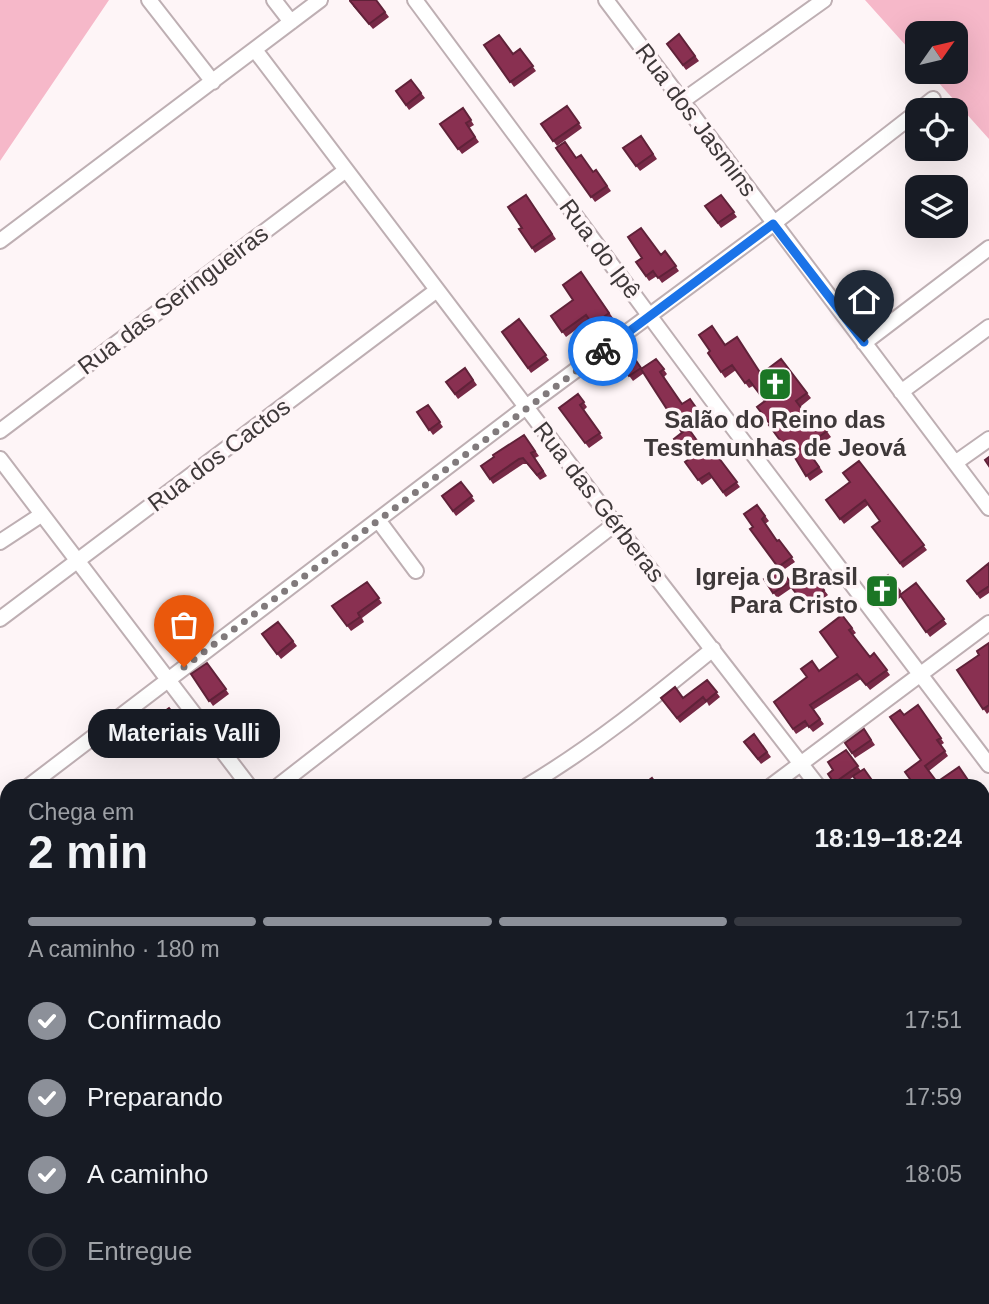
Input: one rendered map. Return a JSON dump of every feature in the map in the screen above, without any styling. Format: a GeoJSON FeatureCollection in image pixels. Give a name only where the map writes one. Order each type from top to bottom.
{"type":"FeatureCollection","features":[{"type":"Feature","properties":{"kind":"street"},"geometry":{"type":"LineString","coordinates":[[149,0],[213,82]]}},
{"type":"Feature","properties":{"kind":"street"},"geometry":{"type":"LineString","coordinates":[[274,0],[291,22]]}},
{"type":"Feature","properties":{"kind":"street"},"geometry":{"type":"LineString","coordinates":[[0,241],[320,0]]}},
{"type":"Feature","properties":{"kind":"street","name":"Rua do Ipê"},"geometry":{"type":"LineString","coordinates":[[415,0],[989,765]]}},
{"type":"Feature","properties":{"kind":"street","name":"Rua dos Jasmins"},"geometry":{"type":"LineString","coordinates":[[606,0],[989,508]]}},
{"type":"Feature","properties":{"kind":"street"},"geometry":{"type":"LineString","coordinates":[[681,102],[824,0]]}},
{"type":"Feature","properties":{"kind":"street","name":"Rua das Gérberas"},"geometry":{"type":"LineString","coordinates":[[255,50],[615,524],[813,779]]}},
{"type":"Feature","properties":{"kind":"street"},"geometry":{"type":"LineString","coordinates":[[38,779],[526,407],[773,224],[905,121]]}},
{"type":"Feature","properties":{"kind":"street","name":"Rua das Seringueiras"},"geometry":{"type":"LineString","coordinates":[[0,430],[346,170]]}},
{"type":"Feature","properties":{"kind":"street"},"geometry":{"type":"LineString","coordinates":[[864,342],[989,248]]}},
{"type":"Feature","properties":{"kind":"street","name":"Rua dos Cactos"},"geometry":{"type":"LineString","coordinates":[[0,620],[437,290]]}},
{"type":"Feature","properties":{"kind":"street"},"geometry":{"type":"LineString","coordinates":[[901,392],[989,327]]}},
{"type":"Feature","properties":{"kind":"street"},"geometry":{"type":"LineString","coordinates":[[955,463],[989,439]]}},
{"type":"Feature","properties":{"kind":"street"},"geometry":{"type":"LineString","coordinates":[[0,459],[244,779]]}},
{"type":"Feature","properties":{"kind":"street"},"geometry":{"type":"LineString","coordinates":[[0,542],[41,515]]}},
{"type":"Feature","properties":{"kind":"street"},"geometry":{"type":"LineString","coordinates":[[378,520],[416,571]]}},
{"type":"Feature","properties":{"kind":"street"},"geometry":{"type":"LineString","coordinates":[[287,779],[615,524]]}},
{"type":"Feature","properties":{"kind":"street"},"geometry":{"type":"LineString","coordinates":[[779,779],[989,623]]}},
{"type":"Feature","properties":{"kind":"street"},"geometry":{"type":"LineString","coordinates":[[539,779],[604,736],[713,649]]}},
{"type":"Feature","properties":{"kind":"shaded area"},"geometry":{"type":"Polygon","coordinates":[[[0,0],[109,0],[0,161],[0,0]]]}},
{"type":"Feature","properties":{"kind":"shaded area"},"geometry":{"type":"Polygon","coordinates":[[[865,0],[989,0],[989,139],[968,116],[968,98],[952,98],[940,84],[968,84],[968,21],[905,21],[905,45],[865,0]]]}},
{"type":"Feature","properties":{"kind":"building"},"geometry":{"type":"Polygon","coordinates":[[[350,0],[376,0],[385,12],[369,24],[350,0]]]}},
{"type":"Feature","properties":{"kind":"building"},"geometry":{"type":"Polygon","coordinates":[[[679,34],[695,56],[683,65],[667,44],[679,34]]]}},
{"type":"Feature","properties":{"kind":"building"},"geometry":{"type":"Polygon","coordinates":[[[499,35],[513,54],[520,49],[533,66],[510,82],[484,45],[499,35]]]}},
{"type":"Feature","properties":{"kind":"building"},"geometry":{"type":"Polygon","coordinates":[[[411,80],[421,93],[406,105],[396,91],[411,80]]]}},
{"type":"Feature","properties":{"kind":"building"},"geometry":{"type":"Polygon","coordinates":[[[567,106],[579,123],[553,141],[541,124],[567,106]]]}},
{"type":"Feature","properties":{"kind":"building"},"geometry":{"type":"Polygon","coordinates":[[[463,108],[471,120],[466,123],[475,137],[458,149],[440,124],[463,108]]]}},
{"type":"Feature","properties":{"kind":"building"},"geometry":{"type":"Polygon","coordinates":[[[641,136],[653,154],[636,166],[623,148],[641,136]]]}},
{"type":"Feature","properties":{"kind":"building"},"geometry":{"type":"Polygon","coordinates":[[[565,142],[576,158],[581,155],[593,172],[596,170],[607,186],[591,197],[556,148],[565,142]]]}},
{"type":"Feature","properties":{"kind":"building"},"geometry":{"type":"Polygon","coordinates":[[[526,195],[552,234],[532,248],[508,207],[526,195]]]}},
{"type":"Feature","properties":{"kind":"building"},"geometry":{"type":"Polygon","coordinates":[[[721,195],[734,212],[718,223],[705,206],[721,195]]]}},
{"type":"Feature","properties":{"kind":"building"},"geometry":{"type":"Polygon","coordinates":[[[641,228],[661,255],[665,251],[676,266],[658,278],[653,271],[646,276],[636,262],[642,258],[628,237],[641,228]]]}},
{"type":"Feature","properties":{"kind":"building"},"geometry":{"type":"Polygon","coordinates":[[[581,272],[609,313],[593,325],[586,315],[562,332],[551,316],[573,300],[563,285],[581,272]]]}},
{"type":"Feature","properties":{"kind":"building"},"geometry":{"type":"Polygon","coordinates":[[[519,319],[546,355],[528,368],[502,332],[519,319]]]}},
{"type":"Feature","properties":{"kind":"building"},"geometry":{"type":"Polygon","coordinates":[[[712,326],[725,345],[737,337],[761,374],[781,359],[807,393],[796,401],[813,424],[819,420],[827,431],[805,447],[819,467],[806,476],[785,441],[782,443],[757,407],[765,401],[749,380],[745,383],[732,365],[721,372],[708,353],[710,351],[699,335],[712,326]]]}},
{"type":"Feature","properties":{"kind":"building"},"geometry":{"type":"Polygon","coordinates":[[[628,349],[641,368],[629,376],[616,358],[628,349]]]}},
{"type":"Feature","properties":{"kind":"building"},"geometry":{"type":"Polygon","coordinates":[[[656,359],[664,369],[660,372],[682,404],[690,399],[702,416],[681,431],[641,369],[656,359]]]}},
{"type":"Feature","properties":{"kind":"building"},"geometry":{"type":"Polygon","coordinates":[[[465,368],[473,380],[455,394],[446,382],[465,368]]]}},
{"type":"Feature","properties":{"kind":"building"},"geometry":{"type":"Polygon","coordinates":[[[578,394],[584,402],[580,405],[600,433],[585,443],[559,408],[578,394]]]}},
{"type":"Feature","properties":{"kind":"building"},"geometry":{"type":"Polygon","coordinates":[[[428,405],[440,422],[429,430],[417,412],[428,405]]]}},
{"type":"Feature","properties":{"kind":"building"},"geometry":{"type":"Polygon","coordinates":[[[688,428],[703,449],[709,445],[737,482],[723,492],[709,473],[698,480],[685,462],[689,459],[674,439],[688,428]]]}},
{"type":"Feature","properties":{"kind":"building"},"geometry":{"type":"Polygon","coordinates":[[[524,435],[535,451],[531,453],[543,471],[537,475],[523,458],[490,479],[481,466],[524,435]]]}},
{"type":"Feature","properties":{"kind":"building"},"geometry":{"type":"Polygon","coordinates":[[[859,461],[924,545],[900,563],[872,527],[880,521],[865,500],[840,519],[826,500],[850,482],[843,473],[859,461]]]}},
{"type":"Feature","properties":{"kind":"building"},"geometry":{"type":"Polygon","coordinates":[[[461,482],[472,496],[453,511],[442,496],[461,482]]]}},
{"type":"Feature","properties":{"kind":"building"},"geometry":{"type":"Polygon","coordinates":[[[757,505],[765,516],[762,519],[792,557],[778,567],[750,529],[753,527],[744,514],[757,505]]]}},
{"type":"Feature","properties":{"kind":"building"},"geometry":{"type":"Polygon","coordinates":[[[989,563],[989,586],[977,594],[967,581],[989,563]]]}},
{"type":"Feature","properties":{"kind":"building"},"geometry":{"type":"Polygon","coordinates":[[[780,568],[790,582],[773,593],[764,579],[780,568]]]}},
{"type":"Feature","properties":{"kind":"building"},"geometry":{"type":"Polygon","coordinates":[[[811,573],[824,590],[805,605],[792,588],[811,573]]]}},
{"type":"Feature","properties":{"kind":"building"},"geometry":{"type":"Polygon","coordinates":[[[888,575],[900,591],[888,600],[875,584],[888,575]]]}},
{"type":"Feature","properties":{"kind":"building"},"geometry":{"type":"Polygon","coordinates":[[[367,582],[379,598],[358,613],[360,617],[347,626],[332,606],[367,582]]]}},
{"type":"Feature","properties":{"kind":"building"},"geometry":{"type":"Polygon","coordinates":[[[916,583],[944,619],[926,632],[900,595],[916,583]]]}},
{"type":"Feature","properties":{"kind":"building"},"geometry":{"type":"Polygon","coordinates":[[[842,615],[852,628],[849,630],[870,657],[874,653],[887,670],[866,685],[857,674],[810,705],[820,719],[809,727],[805,721],[793,729],[774,702],[807,677],[801,669],[812,661],[819,671],[838,657],[820,632],[842,615]]]}},
{"type":"Feature","properties":{"kind":"building"},"geometry":{"type":"Polygon","coordinates":[[[278,622],[293,641],[277,654],[262,634],[278,622]]]}},
{"type":"Feature","properties":{"kind":"building"},"geometry":{"type":"Polygon","coordinates":[[[989,643],[989,705],[983,709],[957,670],[979,655],[977,651],[989,643]]]}},
{"type":"Feature","properties":{"kind":"building"},"geometry":{"type":"Polygon","coordinates":[[[207,663],[226,689],[209,701],[191,674],[207,663]]]}},
{"type":"Feature","properties":{"kind":"building"},"geometry":{"type":"Polygon","coordinates":[[[707,680],[717,692],[706,701],[703,697],[677,718],[661,698],[675,687],[683,698],[707,680]]]}},
{"type":"Feature","properties":{"kind":"building"},"geometry":{"type":"Polygon","coordinates":[[[918,705],[941,738],[937,740],[945,751],[925,766],[935,779],[910,779],[905,772],[921,760],[890,717],[900,710],[904,715],[918,705]]]}},
{"type":"Feature","properties":{"kind":"building"},"geometry":{"type":"Polygon","coordinates":[[[169,708],[177,718],[162,730],[154,719],[169,708]]]}},
{"type":"Feature","properties":{"kind":"building"},"geometry":{"type":"Polygon","coordinates":[[[243,711],[258,730],[243,741],[228,722],[243,711]]]}},
{"type":"Feature","properties":{"kind":"building"},"geometry":{"type":"Polygon","coordinates":[[[864,729],[871,740],[852,753],[845,743],[864,729]]]}},
{"type":"Feature","properties":{"kind":"building"},"geometry":{"type":"Polygon","coordinates":[[[754,734],[767,752],[758,759],[744,742],[754,734]]]}},
{"type":"Feature","properties":{"kind":"building"},"geometry":{"type":"Polygon","coordinates":[[[846,750],[858,766],[840,779],[831,779],[828,774],[833,770],[828,762],[846,750]]]}},
{"type":"Feature","properties":{"kind":"building"},"geometry":{"type":"Polygon","coordinates":[[[959,767],[967,779],[941,779],[959,767]]]}},
{"type":"Feature","properties":{"kind":"building"},"geometry":{"type":"Polygon","coordinates":[[[864,769],[871,779],[855,779],[853,776],[864,769]]]}},
{"type":"Feature","properties":{"kind":"way so far"},"geometry":{"type":"LineString","coordinates":[[184,667],[603,351]]}},
{"type":"Feature","properties":{"kind":"place","name":"Salão do Reino das Testemunhas de Jeová"},"geometry":{"type":"Point","coordinates":[775,384]}},
{"type":"Feature","properties":{"kind":"place","name":"Igreja O Brasil Para Cristo"},"geometry":{"type":"Point","coordinates":[882,591]}},
{"type":"Feature","properties":{"kind":"place","name":"Materiais Valli"},"geometry":{"type":"Point","coordinates":[184,667]}},
{"type":"Feature","properties":{"kind":"route"},"geometry":{"type":"LineString","coordinates":[[603,351],[773,224],[864,342]]}}]}
